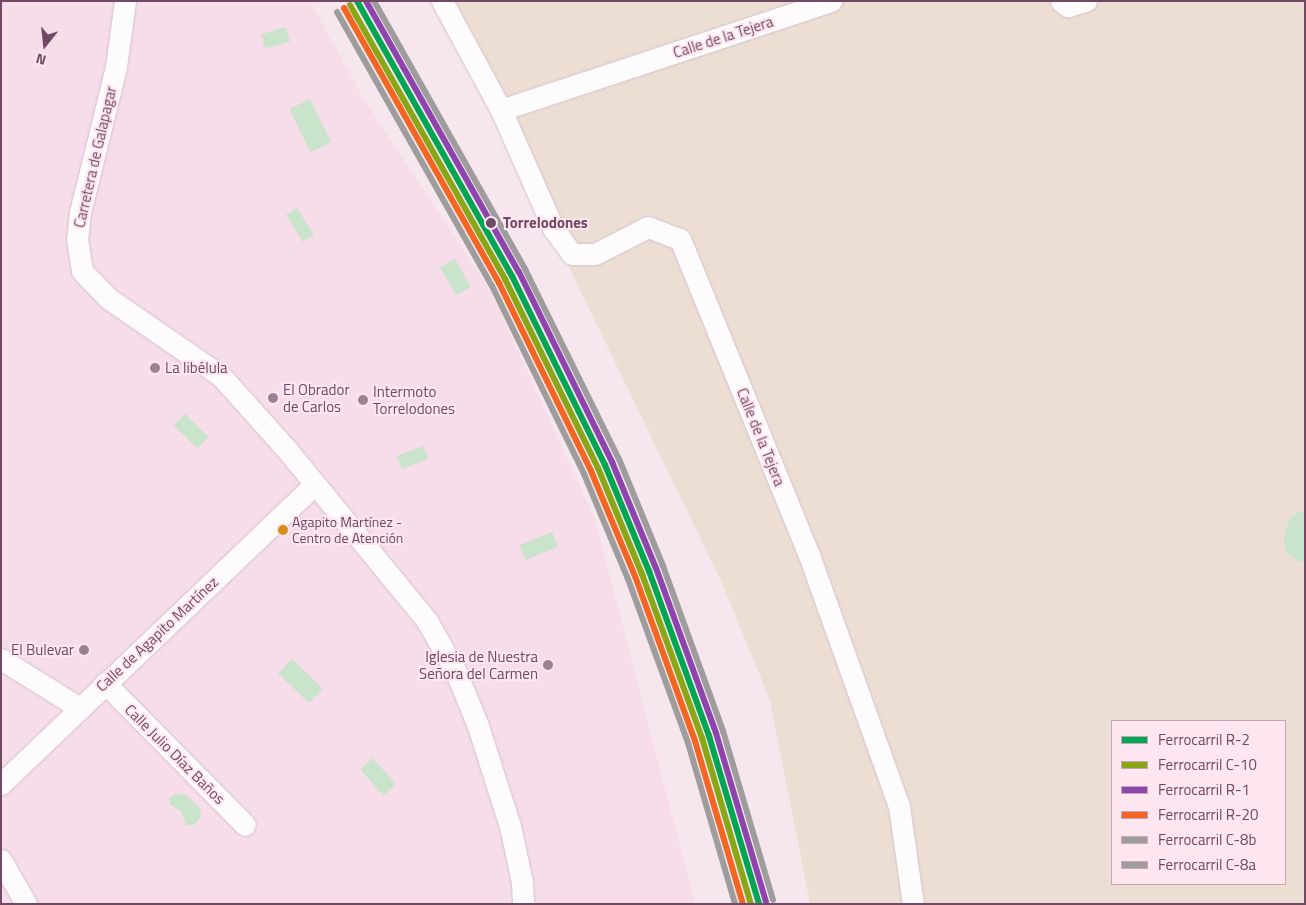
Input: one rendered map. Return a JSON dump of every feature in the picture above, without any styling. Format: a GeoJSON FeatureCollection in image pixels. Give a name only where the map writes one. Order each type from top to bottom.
{"type":"FeatureCollection","features":[{"type":"Feature","properties":{"kind":"street","name":"Carretera de Galapagar"},"geometry":{"type":"LineString","coordinates":[[126,1],[116,67],[80,212],[78,239],[82,271],[108,298],[220,376],[259,416],[427,621],[456,672],[478,726],[510,826],[522,882],[522,904]]}},
{"type":"Feature","properties":{"kind":"street","name":"Calle de la Tejera"},"geometry":{"type":"LineString","coordinates":[[442,1],[501,110],[553,228],[572,254],[595,254],[648,227],[680,239],[809,555],[899,806],[913,904]]}},
{"type":"Feature","properties":{"kind":"street","name":"Calle de la Tejera"},"geometry":{"type":"LineString","coordinates":[[501,110],[830,1]]}},
{"type":"Feature","properties":{"kind":"street"},"geometry":{"type":"LineString","coordinates":[[1061,1],[1068,6],[1086,1]]}},
{"type":"Feature","properties":{"kind":"street","name":"Calle de Agapito Martínez"},"geometry":{"type":"LineString","coordinates":[[1,784],[78,707],[314,485]]}},
{"type":"Feature","properties":{"kind":"street"},"geometry":{"type":"LineString","coordinates":[[1,658],[78,707]]}},
{"type":"Feature","properties":{"kind":"street","name":"Calle Julio Díaz Baños"},"geometry":{"type":"LineString","coordinates":[[105,683],[245,825]]}},
{"type":"Feature","properties":{"kind":"street"},"geometry":{"type":"LineString","coordinates":[[1,860],[26,904]]}},
{"type":"Feature","properties":{"kind":"shaded area"},"geometry":{"type":"Polygon","coordinates":[[[1,1],[310,1],[363,98],[490,290],[595,519],[695,904],[1,904],[1,1]]]}},
{"type":"Feature","properties":{"kind":"shaded area"},"geometry":{"type":"Polygon","coordinates":[[[440,1],[1305,1],[1305,904],[810,904],[770,700],[721,581],[440,1]]]}},
{"type":"Feature","properties":{"kind":"shaded area"},"geometry":{"type":"Polygon","coordinates":[[[286,27],[290,41],[265,49],[261,34],[286,27]]]}},
{"type":"Feature","properties":{"kind":"shaded area"},"geometry":{"type":"Polygon","coordinates":[[[310,99],[331,142],[310,152],[289,109],[310,99]]]}},
{"type":"Feature","properties":{"kind":"shaded area"},"geometry":{"type":"Polygon","coordinates":[[[297,208],[314,235],[303,242],[286,215],[297,208]]]}},
{"type":"Feature","properties":{"kind":"shaded area"},"geometry":{"type":"Polygon","coordinates":[[[455,259],[471,287],[456,295],[440,268],[455,259]]]}},
{"type":"Feature","properties":{"kind":"shaded area"},"geometry":{"type":"Polygon","coordinates":[[[185,414],[209,437],[198,448],[174,426],[185,414]]]}},
{"type":"Feature","properties":{"kind":"shaded area"},"geometry":{"type":"Polygon","coordinates":[[[423,446],[428,459],[402,469],[397,456],[423,446]]]}},
{"type":"Feature","properties":{"kind":"shaded area"},"geometry":{"type":"Polygon","coordinates":[[[552,532],[558,547],[526,560],[520,545],[552,532]]]}},
{"type":"Feature","properties":{"kind":"shaded area"},"geometry":{"type":"Polygon","coordinates":[[[292,659],[323,689],[309,703],[278,673],[292,659]]]}},
{"type":"Feature","properties":{"kind":"shaded area"},"geometry":{"type":"Polygon","coordinates":[[[373,758],[396,784],[383,796],[360,769],[373,758]]]}},
{"type":"Feature","properties":{"kind":"shaded area"},"geometry":{"type":"Polygon","coordinates":[[[175,794],[186,795],[200,808],[201,817],[194,825],[186,825],[181,811],[170,805],[169,798],[175,794]]]}},
{"type":"Feature","properties":{"kind":"waterway"},"geometry":{"type":"LineString","coordinates":[[1305,529],[1302,542],[1305,544]]}},
{"type":"Feature","properties":{"kind":"rail line","name":"R-2"},"geometry":{"type":"LineString","coordinates":[[357,1],[512,276],[605,465],[649,571],[709,736],[759,904]]}},
{"type":"Feature","properties":{"kind":"rail line","name":"R-1"},"geometry":{"type":"LineString","coordinates":[[366,1],[519,272],[612,462],[656,568],[716,733],[766,902]]}},
{"type":"Feature","properties":{"kind":"rail line","name":"C-8b"},"geometry":{"type":"LineString","coordinates":[[374,1],[525,269],[619,459],[663,566],[723,731],[773,900]]}},
{"type":"Feature","properties":{"kind":"rail line","name":"C-10"},"geometry":{"type":"LineString","coordinates":[[350,5],[505,279],[598,468],[642,574],[702,738],[751,904]]}},
{"type":"Feature","properties":{"kind":"rail line","name":"R-20"},"geometry":{"type":"LineString","coordinates":[[344,8],[499,283],[591,471],[635,576],[695,741],[743,904]]}},
{"type":"Feature","properties":{"kind":"rail line","name":"C-8a"},"geometry":{"type":"LineString","coordinates":[[337,12],[492,286],[584,474],[628,579],[688,743],[735,904]]}},
{"type":"Feature","properties":{"kind":"place","name":"Torrelodones"},"geometry":{"type":"Point","coordinates":[491,223]}},
{"type":"Feature","properties":{"kind":"place","name":"La libélula"},"geometry":{"type":"Point","coordinates":[155,368]}},
{"type":"Feature","properties":{"kind":"place","name":"El Obrador de Carlos"},"geometry":{"type":"Point","coordinates":[273,398]}},
{"type":"Feature","properties":{"kind":"place","name":"Intermoto Torrelodones"},"geometry":{"type":"Point","coordinates":[363,400]}},
{"type":"Feature","properties":{"kind":"place","name":"Agapito Martínez - Centro de Atención"},"geometry":{"type":"Point","coordinates":[283,530]}},
{"type":"Feature","properties":{"kind":"place","name":"El Bulevar"},"geometry":{"type":"Point","coordinates":[84,650]}},
{"type":"Feature","properties":{"kind":"place","name":"Iglesia de Nuestra Señora del Carmen"},"geometry":{"type":"Point","coordinates":[548,665]}}]}
